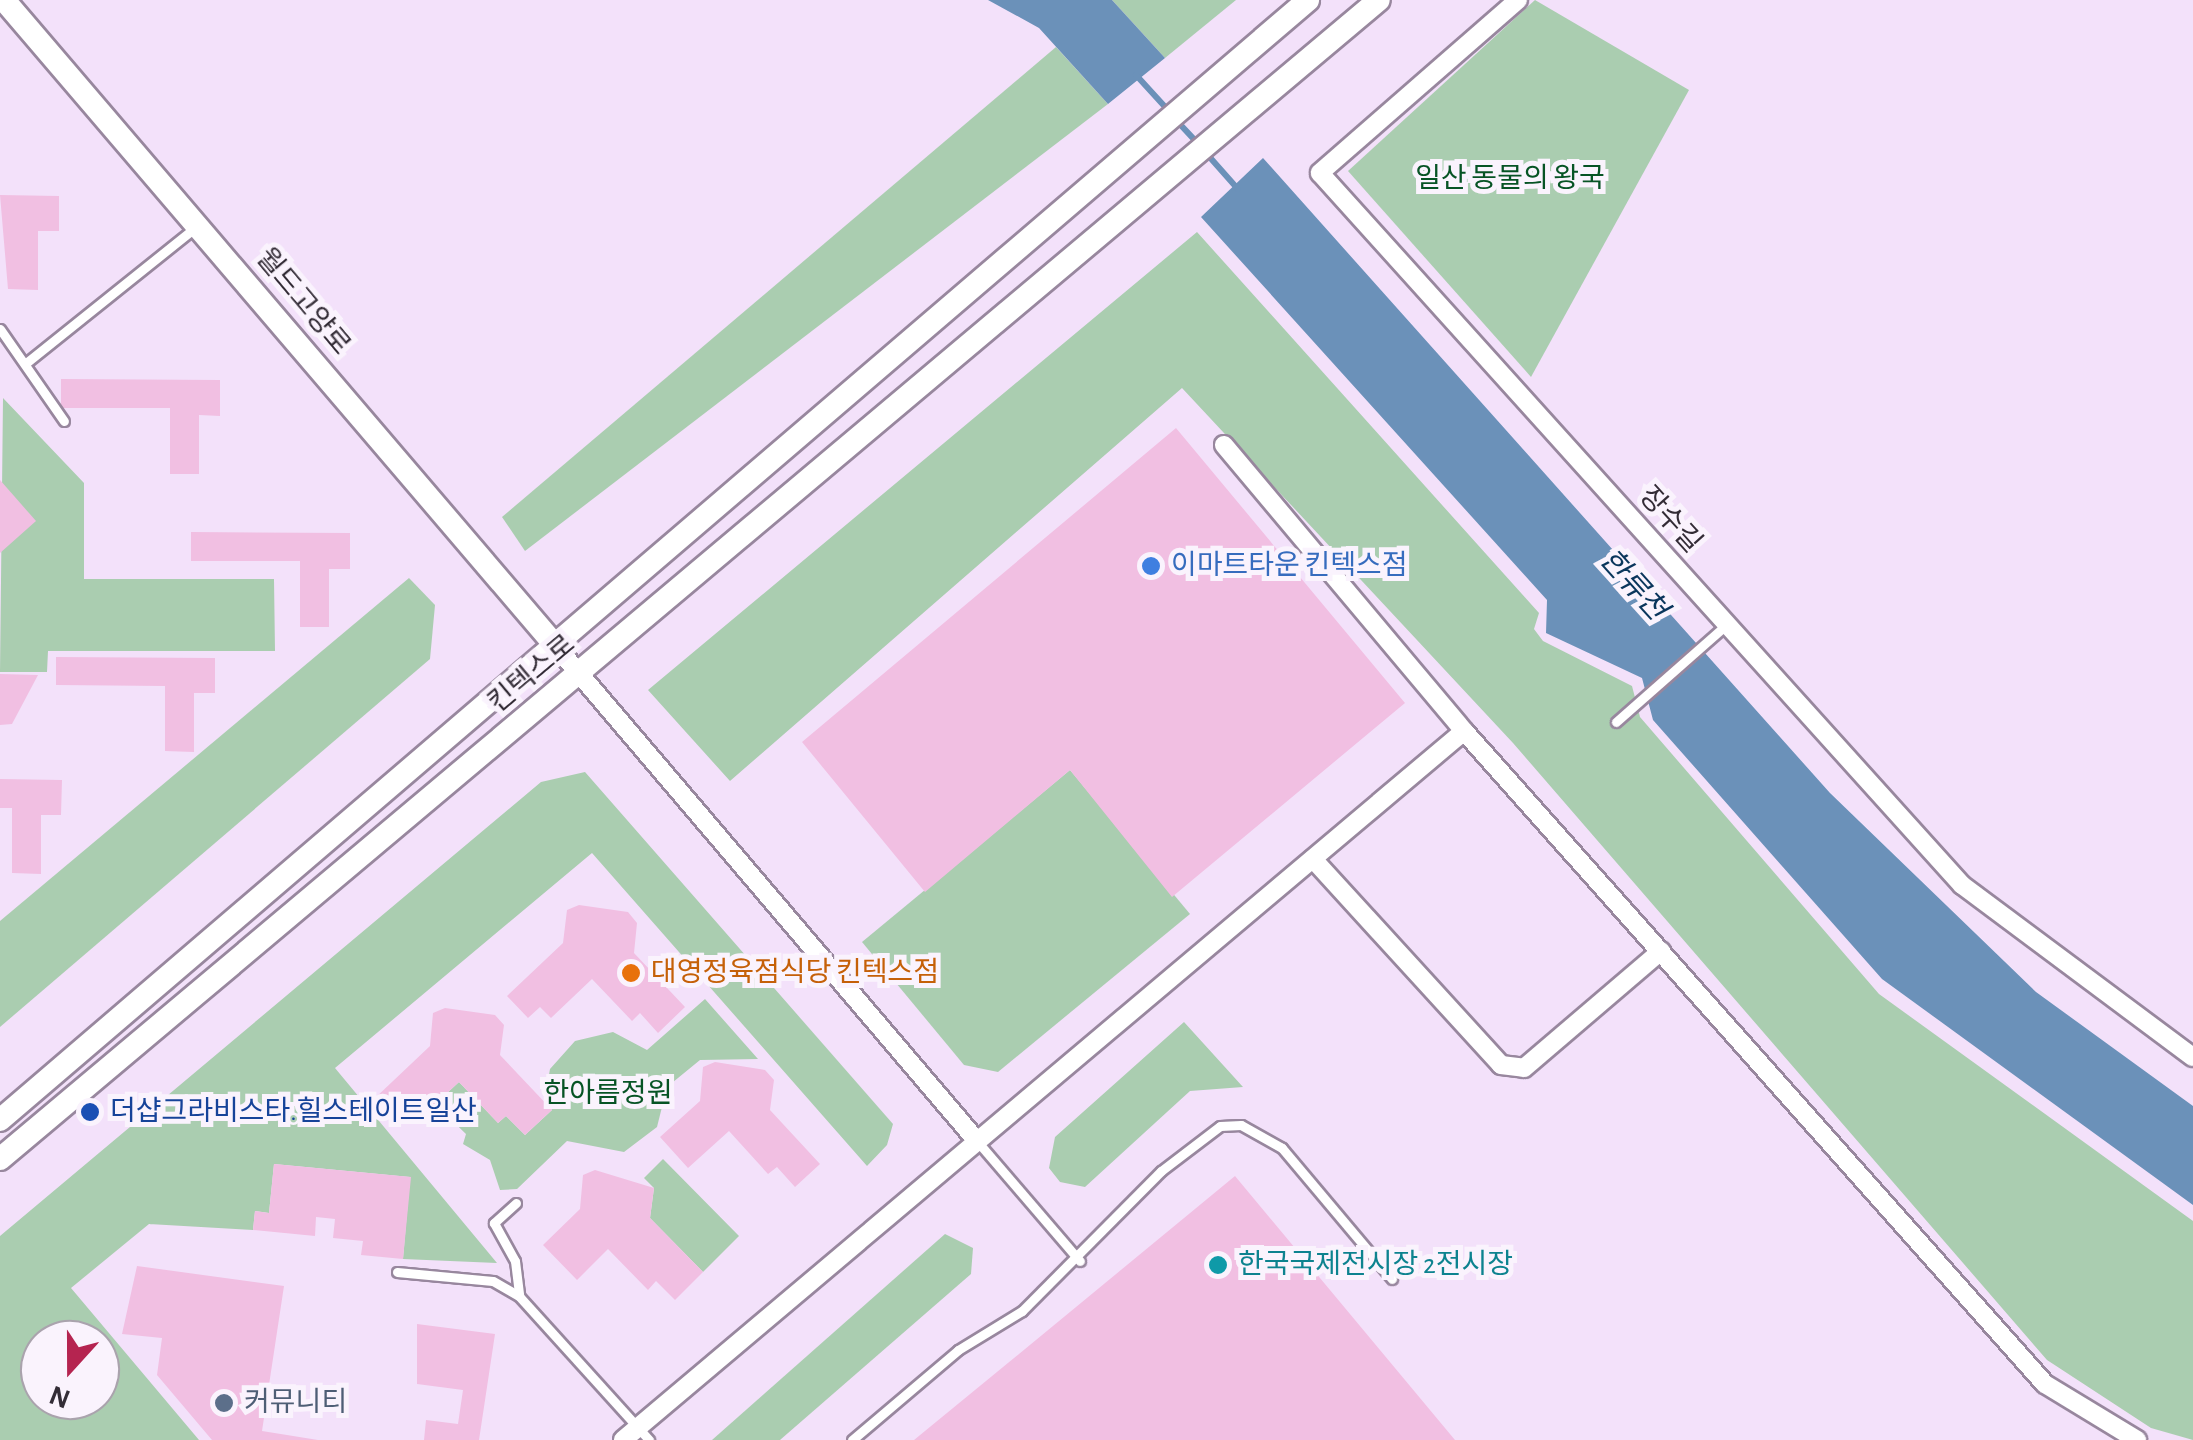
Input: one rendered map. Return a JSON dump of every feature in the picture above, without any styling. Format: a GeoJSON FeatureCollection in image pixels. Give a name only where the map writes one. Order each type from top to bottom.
{"type":"FeatureCollection","features":[{"type":"Feature","properties":{"kind":"main road","name":"월드고양로"},"geometry":{"type":"LineString","coordinates":[[4,0],[554,644]]}},
{"type":"Feature","properties":{"kind":"main road","name":"킨텍스로"},"geometry":{"type":"LineString","coordinates":[[0,1120],[1308,0]]}},
{"type":"Feature","properties":{"kind":"main road","name":"킨텍스로"},"geometry":{"type":"LineString","coordinates":[[0,1159],[1378,0]]}},
{"type":"Feature","properties":{"kind":"street","name":"장수길"},"geometry":{"type":"LineString","coordinates":[[1518,0],[1320,172],[1962,885],[2193,1057]]}},
{"type":"Feature","properties":{"kind":"street"},"geometry":{"type":"LineString","coordinates":[[1224,445],[1464,731],[2045,1384],[2137,1440]]}},
{"type":"Feature","properties":{"kind":"street"},"geometry":{"type":"LineString","coordinates":[[554,644],[977,1140]]}},
{"type":"Feature","properties":{"kind":"street"},"geometry":{"type":"LineString","coordinates":[[636,1435],[977,1140],[1464,731]]}},
{"type":"Feature","properties":{"kind":"street"},"geometry":{"type":"LineString","coordinates":[[1313,859],[1501,1065],[1524,1068],[1660,950]]}},
{"type":"Feature","properties":{"kind":"lane"},"geometry":{"type":"LineString","coordinates":[[26,363],[200,225]]}},
{"type":"Feature","properties":{"kind":"lane"},"geometry":{"type":"LineString","coordinates":[[0,329],[64,421]]}},
{"type":"Feature","properties":{"kind":"lane"},"geometry":{"type":"LineString","coordinates":[[1616,722],[1726,624]]}},
{"type":"Feature","properties":{"kind":"lane"},"geometry":{"type":"LineString","coordinates":[[852,1440],[1080,1261],[1161,1171],[1220,1126],[1241,1126],[1282,1148],[1392,1280]]}},
{"type":"Feature","properties":{"kind":"lane"},"geometry":{"type":"LineString","coordinates":[[977,1140],[1080,1261]]}},
{"type":"Feature","properties":{"kind":"lane"},"geometry":{"type":"LineString","coordinates":[[516,1202],[494,1223],[515,1261],[519,1296]]}},
{"type":"Feature","properties":{"kind":"lane"},"geometry":{"type":"LineString","coordinates":[[397,1272],[493,1281],[519,1296],[636,1435]]}},
{"type":"Feature","properties":{"kind":"green space"},"geometry":{"type":"Polygon","coordinates":[[[1112,0],[1236,0],[1165,58],[1112,0]]]}},
{"type":"Feature","properties":{"kind":"green space","name":"일산 동물의 왕국"},"geometry":{"type":"Polygon","coordinates":[[[1535,0],[1689,90],[1531,377],[1348,171],[1535,0]]]}},
{"type":"Feature","properties":{"kind":"green space"},"geometry":{"type":"Polygon","coordinates":[[[1056,47],[1108,104],[525,551],[502,517],[1056,47]]]}},
{"type":"Feature","properties":{"kind":"green space"},"geometry":{"type":"Polygon","coordinates":[[[1197,232],[1539,613],[1534,629],[1543,641],[1632,686],[1640,717],[1879,994],[2193,1221],[2193,1440],[2151,1428],[2047,1360],[1513,743],[1182,388],[730,781],[648,690],[1197,232]]]}},
{"type":"Feature","properties":{"kind":"green space"},"geometry":{"type":"Polygon","coordinates":[[[3,398],[84,483],[84,579],[274,579],[275,651],[48,651],[47,672],[0,672],[3,398]]]}},
{"type":"Feature","properties":{"kind":"green space"},"geometry":{"type":"Polygon","coordinates":[[[409,578],[435,605],[430,659],[0,1027],[0,921],[409,578]]]}},
{"type":"Feature","properties":{"kind":"green space"},"geometry":{"type":"Polygon","coordinates":[[[1070,770],[1190,914],[998,1072],[964,1065],[862,942],[1070,770]]]}},
{"type":"Feature","properties":{"kind":"green space"},"geometry":{"type":"Polygon","coordinates":[[[585,772],[893,1124],[887,1145],[867,1166],[592,853],[335,1068],[497,1263],[403,1259],[410,1177],[274,1164],[269,1213],[255,1211],[253,1230],[149,1224],[71,1288],[98,1320],[20,1320],[20,1420],[120,1420],[120,1346],[199,1440],[0,1440],[0,1236],[541,782],[585,772]]]}},
{"type":"Feature","properties":{"kind":"green space","name":"한아름정원"},"geometry":{"type":"Polygon","coordinates":[[[705,999],[758,1059],[700,1060],[667,1087],[657,1127],[624,1152],[567,1141],[517,1189],[500,1190],[490,1160],[463,1144],[466,1134],[435,1104],[459,1082],[498,1123],[506,1116],[525,1135],[552,1110],[544,1101],[550,1069],[575,1041],[613,1032],[647,1050],[705,999]]]}},
{"type":"Feature","properties":{"kind":"green space"},"geometry":{"type":"Polygon","coordinates":[[[1184,1022],[1243,1087],[1190,1091],[1085,1187],[1060,1182],[1049,1168],[1055,1137],[1184,1022]]]}},
{"type":"Feature","properties":{"kind":"green space"},"geometry":{"type":"Polygon","coordinates":[[[663,1159],[739,1236],[703,1272],[650,1218],[654,1188],[644,1178],[663,1159]]]}},
{"type":"Feature","properties":{"kind":"green space"},"geometry":{"type":"Polygon","coordinates":[[[945,1234],[973,1248],[971,1274],[780,1440],[712,1440],[945,1234]]]}},
{"type":"Feature","properties":{"kind":"water"},"geometry":{"type":"Polygon","coordinates":[[[988,0],[1112,0],[1165,58],[1108,104],[1039,28],[988,0]]]}},
{"type":"Feature","properties":{"kind":"water"},"geometry":{"type":"Polygon","coordinates":[[[1263,158],[1830,793],[2036,992],[2193,1106],[2193,1205],[1882,979],[1653,720],[1642,678],[1546,633],[1547,600],[1201,217],[1263,158]]]}},
{"type":"Feature","properties":{"kind":"building"},"geometry":{"type":"Polygon","coordinates":[[[0,195],[59,196],[59,231],[38,231],[38,290],[8,289],[0,195]]]}},
{"type":"Feature","properties":{"kind":"building"},"geometry":{"type":"Polygon","coordinates":[[[61,379],[220,380],[220,416],[199,415],[199,474],[170,474],[170,408],[61,408],[61,379]]]}},
{"type":"Feature","properties":{"kind":"building","name":"이마트타운 킨텍스점"},"geometry":{"type":"Polygon","coordinates":[[[1176,428],[1405,703],[1172,897],[1070,770],[925,892],[802,742],[1176,428]]]}},
{"type":"Feature","properties":{"kind":"building"},"geometry":{"type":"Polygon","coordinates":[[[0,480],[36,521],[0,553],[0,480]]]}},
{"type":"Feature","properties":{"kind":"building"},"geometry":{"type":"Polygon","coordinates":[[[191,532],[350,533],[350,569],[329,569],[329,627],[300,627],[300,561],[191,561],[191,532]]]}},
{"type":"Feature","properties":{"kind":"building"},"geometry":{"type":"Polygon","coordinates":[[[56,657],[215,658],[215,693],[194,693],[194,752],[165,751],[165,686],[56,685],[56,657]]]}},
{"type":"Feature","properties":{"kind":"building"},"geometry":{"type":"Polygon","coordinates":[[[0,674],[38,675],[12,724],[0,725],[0,674]]]}},
{"type":"Feature","properties":{"kind":"building"},"geometry":{"type":"Polygon","coordinates":[[[0,779],[62,780],[61,815],[41,815],[41,874],[12,873],[12,808],[0,808],[0,779]]]}},
{"type":"Feature","properties":{"kind":"building"},"geometry":{"type":"Polygon","coordinates":[[[579,905],[628,912],[637,923],[634,953],[685,1007],[658,1033],[640,1013],[632,1021],[592,979],[551,1018],[540,1007],[528,1018],[507,996],[563,943],[567,910],[579,905]]]}},
{"type":"Feature","properties":{"kind":"building"},"geometry":{"type":"Polygon","coordinates":[[[445,1008],[495,1015],[504,1025],[500,1055],[552,1110],[525,1135],[506,1116],[498,1123],[459,1082],[417,1121],[407,1109],[395,1121],[374,1099],[430,1046],[433,1013],[445,1008]]]}},
{"type":"Feature","properties":{"kind":"building"},"geometry":{"type":"Polygon","coordinates":[[[715,1062],[765,1070],[774,1080],[770,1110],[820,1164],[795,1187],[777,1167],[768,1174],[729,1131],[688,1168],[660,1137],[700,1101],[703,1067],[715,1062]]]}},
{"type":"Feature","properties":{"kind":"building"},"geometry":{"type":"Polygon","coordinates":[[[274,1164],[411,1177],[403,1259],[361,1255],[363,1241],[333,1238],[335,1219],[316,1217],[315,1236],[253,1230],[255,1211],[269,1213],[274,1164]]]}},
{"type":"Feature","properties":{"kind":"building"},"geometry":{"type":"Polygon","coordinates":[[[595,1170],[654,1188],[650,1218],[703,1272],[675,1300],[656,1281],[648,1290],[608,1249],[577,1280],[543,1245],[580,1209],[583,1175],[595,1170]]]}},
{"type":"Feature","properties":{"kind":"building","name":"한국국제전시장 2전시장"},"geometry":{"type":"Polygon","coordinates":[[[1235,1176],[1455,1440],[914,1440],[1019,1354],[1235,1176]]]}},
{"type":"Feature","properties":{"kind":"building"},"geometry":{"type":"Polygon","coordinates":[[[137,1266],[284,1286],[262,1431],[318,1440],[212,1440],[157,1375],[162,1338],[122,1334],[137,1266]]]}},
{"type":"Feature","properties":{"kind":"building"},"geometry":{"type":"Polygon","coordinates":[[[417,1324],[495,1334],[479,1440],[424,1440],[426,1420],[458,1424],[463,1390],[417,1384],[417,1324]]]}},
{"type":"Feature","properties":{"kind":"waterway","name":"한류천"},"geometry":{"type":"LineString","coordinates":[[1136,75],[1168,110]]}},
{"type":"Feature","properties":{"kind":"waterway","name":"한류천"},"geometry":{"type":"LineString","coordinates":[[1176,120],[1198,144]]}},
{"type":"Feature","properties":{"kind":"waterway","name":"한류천"},"geometry":{"type":"LineString","coordinates":[[1206,153],[1238,189]]}},
{"type":"Feature","properties":{"kind":"place","name":"이마트타운 킨텍스점"},"geometry":{"type":"Point","coordinates":[1151,566]}},
{"type":"Feature","properties":{"kind":"place","name":"대영정육점식당 킨텍스점"},"geometry":{"type":"Point","coordinates":[631,973]}},
{"type":"Feature","properties":{"kind":"place","name":"더샵그라비스타.힐스테이트일산"},"geometry":{"type":"Point","coordinates":[90,1112]}},
{"type":"Feature","properties":{"kind":"place","name":"한국국제전시장 2전시장"},"geometry":{"type":"Point","coordinates":[1218,1265]}},
{"type":"Feature","properties":{"kind":"place","name":"커뮤니티"},"geometry":{"type":"Point","coordinates":[224,1403]}}]}
